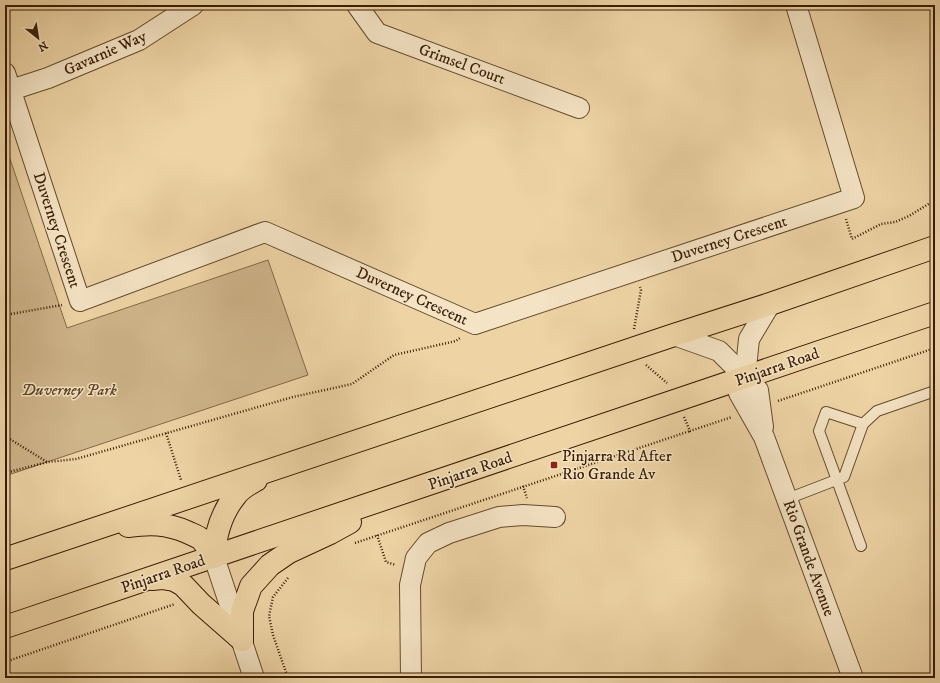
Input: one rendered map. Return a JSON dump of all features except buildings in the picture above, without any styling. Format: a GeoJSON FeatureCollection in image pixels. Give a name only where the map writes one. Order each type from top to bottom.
{"type":"FeatureCollection","features":[{"type":"Feature","properties":{"kind":"main road"},"geometry":{"type":"LineString","coordinates":[[5,559],[770,304],[935,247]]}},
{"type":"Feature","properties":{"kind":"main road","name":"Pinjarra Road"},"geometry":{"type":"LineString","coordinates":[[5,627],[935,313]]}},
{"type":"Feature","properties":{"kind":"main road"},"geometry":{"type":"LineString","coordinates":[[214,557],[215,540],[219,527],[236,494],[275,468]]}},
{"type":"Feature","properties":{"kind":"main road"},"geometry":{"type":"LineString","coordinates":[[242,640],[242,611],[251,586],[270,565],[289,552],[330,533],[392,497]]}},
{"type":"Feature","properties":{"kind":"main road"},"geometry":{"type":"LineString","coordinates":[[84,532],[143,524],[164,524],[200,538],[214,557]]}},
{"type":"Feature","properties":{"kind":"main road"},"geometry":{"type":"LineString","coordinates":[[146,580],[168,579],[183,584],[201,604],[242,640]]}},
{"type":"Feature","properties":{"kind":"street","name":"Gavarnie Way"},"geometry":{"type":"LineString","coordinates":[[8,82],[48,78],[139,40],[193,5]]}},
{"type":"Feature","properties":{"kind":"street","name":"Grimsel Court"},"geometry":{"type":"LineString","coordinates":[[357,5],[377,33],[579,108]]}},
{"type":"Feature","properties":{"kind":"street","name":"Duverney Crescent"},"geometry":{"type":"LineString","coordinates":[[8,82],[80,300],[265,232],[475,324],[854,198],[796,5]]}},
{"type":"Feature","properties":{"kind":"street","name":"Rio Grande Avenue"},"geometry":{"type":"LineString","coordinates":[[770,304],[749,339],[745,378],[739,393],[764,437],[853,678]]}},
{"type":"Feature","properties":{"kind":"street"},"geometry":{"type":"LineString","coordinates":[[674,335],[720,351],[745,378]]}},
{"type":"Feature","properties":{"kind":"street"},"geometry":{"type":"LineString","coordinates":[[411,678],[410,585],[416,558],[428,543],[449,533],[499,517],[523,515],[555,517]]}},
{"type":"Feature","properties":{"kind":"street"},"geometry":{"type":"LineString","coordinates":[[214,557],[254,678]]}},
{"type":"Feature","properties":{"kind":"lane"},"geometry":{"type":"LineString","coordinates":[[787,499],[844,477],[863,424],[877,411],[935,391]]}},
{"type":"Feature","properties":{"kind":"lane"},"geometry":{"type":"LineString","coordinates":[[862,546],[819,431],[826,412],[863,424]]}},
{"type":"Feature","properties":{"kind":"path"},"geometry":{"type":"LineString","coordinates":[[5,315],[55,307],[80,300]]}},
{"type":"Feature","properties":{"kind":"path"},"geometry":{"type":"LineString","coordinates":[[5,472],[48,462],[76,459],[293,397],[352,384],[394,355],[456,341],[475,324]]}},
{"type":"Feature","properties":{"kind":"path"},"geometry":{"type":"LineString","coordinates":[[166,433],[182,482]]}},
{"type":"Feature","properties":{"kind":"path"},"geometry":{"type":"LineString","coordinates":[[5,436],[48,462]]}},
{"type":"Feature","properties":{"kind":"path"},"geometry":{"type":"LineString","coordinates":[[377,535],[386,562],[414,569]]}},
{"type":"Feature","properties":{"kind":"path"},"geometry":{"type":"LineString","coordinates":[[5,662],[177,603]]}},
{"type":"Feature","properties":{"kind":"green space","name":"Duverney Park"},"geometry":{"type":"Polygon","coordinates":[[[5,144],[67,328],[268,260],[308,375],[5,476],[5,144]]]}},
{"type":"Feature","properties":{"kind":"place","name":"Pinjarra Rd After Rio Grande Av"},"geometry":{"type":"Point","coordinates":[554,465]}}]}
